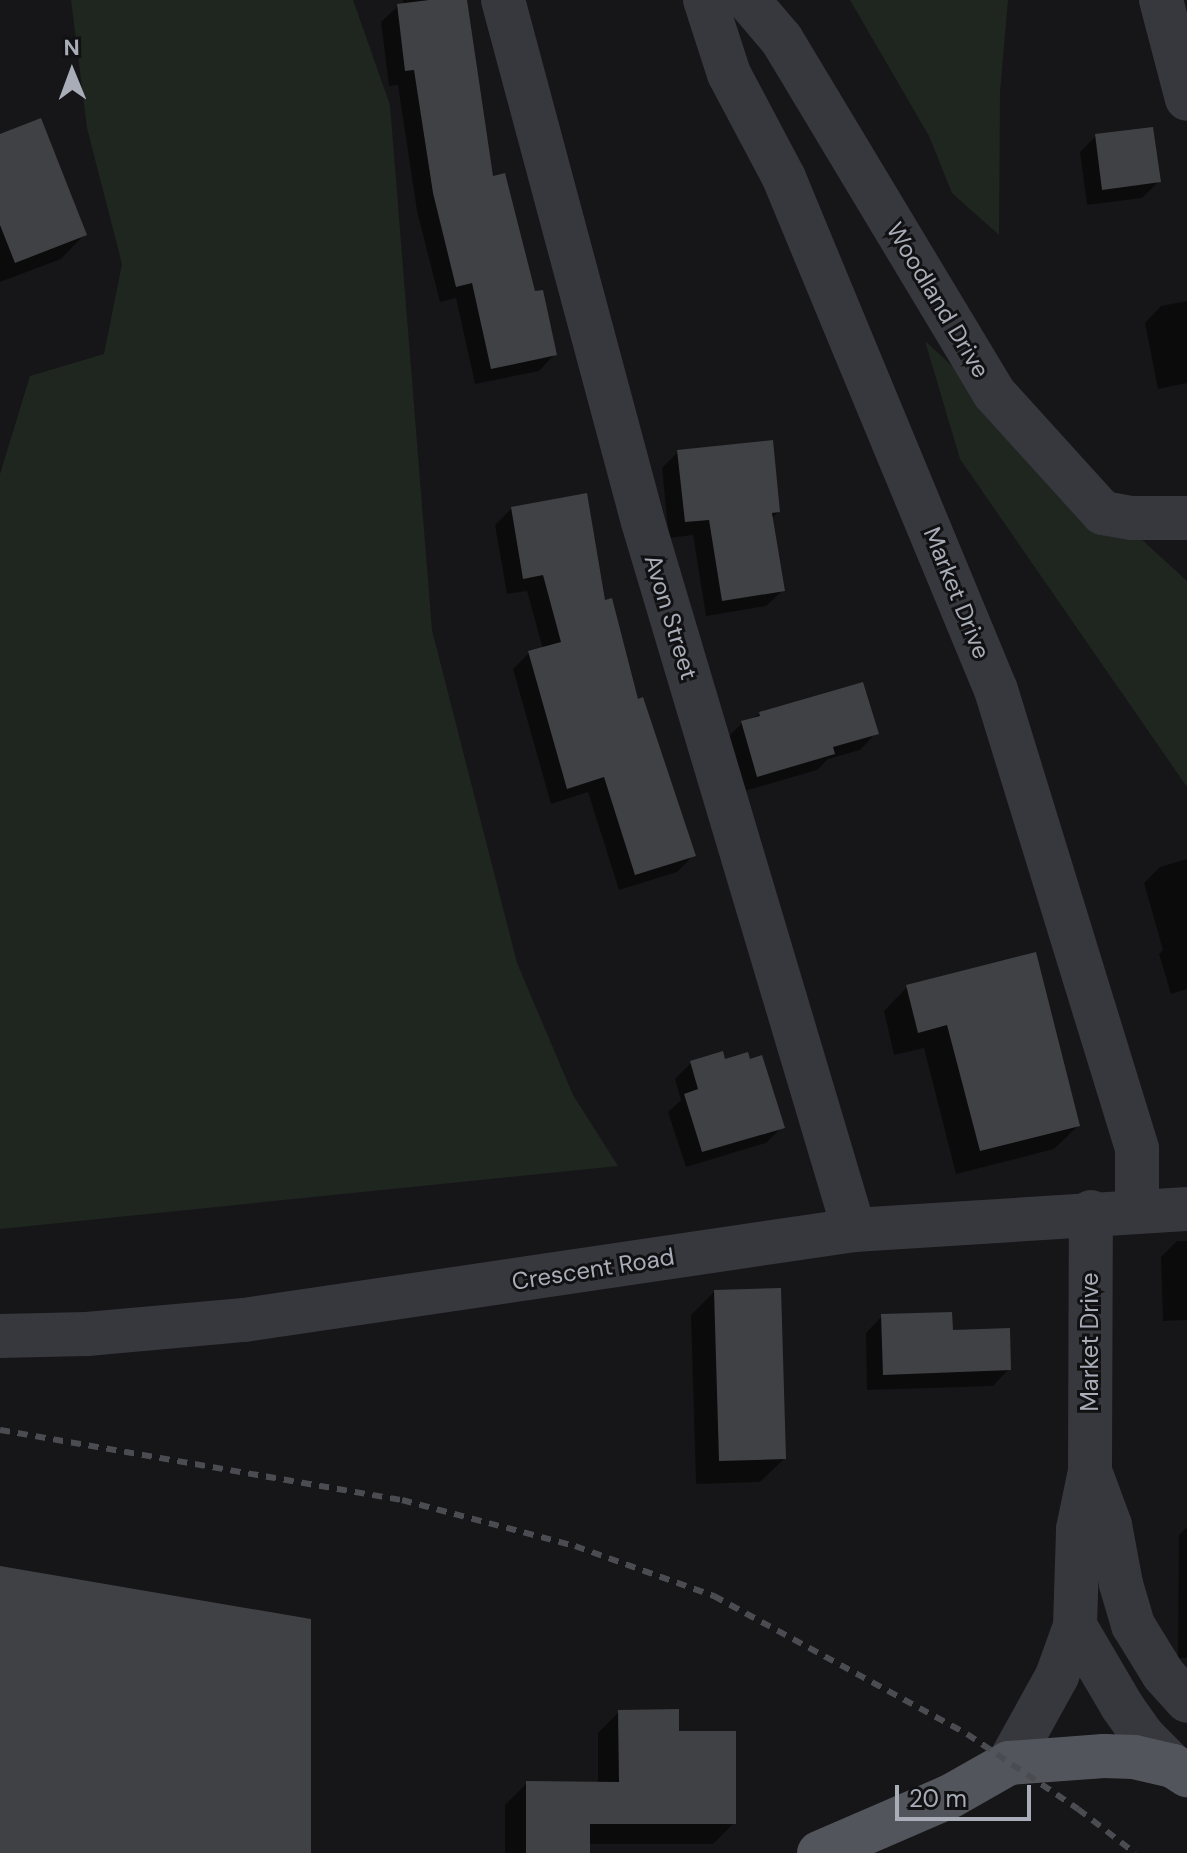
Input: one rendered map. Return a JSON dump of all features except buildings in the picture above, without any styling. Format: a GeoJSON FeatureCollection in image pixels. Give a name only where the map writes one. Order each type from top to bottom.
{"type":"FeatureCollection","features":[{"type":"Feature","properties":{"kind":"main road"},"geometry":{"type":"LineString","coordinates":[[819,1853],[951,1796],[1009,1763],[1104,1756],[1134,1757],[1180,1770]]}},
{"type":"Feature","properties":{"kind":"street","name":"Avon Street"},"geometry":{"type":"LineString","coordinates":[[503,0],[643,522],[854,1230]]}},
{"type":"Feature","properties":{"kind":"street","name":"Market Drive"},"geometry":{"type":"LineString","coordinates":[[705,0],[729,74],[784,178],[996,690],[1137,1149],[1137,1210]]}},
{"type":"Feature","properties":{"kind":"street","name":"Woodland Drive"},"geometry":{"type":"LineString","coordinates":[[748,0],[782,40],[994,393],[1103,513],[1131,518],[1187,518]]}},
{"type":"Feature","properties":{"kind":"street"},"geometry":{"type":"LineString","coordinates":[[1161,0],[1187,99]]}},
{"type":"Feature","properties":{"kind":"street","name":"Crescent Road"},"geometry":{"type":"LineString","coordinates":[[0,1336],[87,1334],[244,1320],[854,1230],[1091,1212],[1187,1209]]}},
{"type":"Feature","properties":{"kind":"street","name":"Market Drive"},"geometry":{"type":"LineString","coordinates":[[1090,1471],[1091,1212]]}},
{"type":"Feature","properties":{"kind":"street"},"geometry":{"type":"LineString","coordinates":[[1009,1763],[1057,1676],[1075,1626],[1078,1529],[1090,1471]]}},
{"type":"Feature","properties":{"kind":"street"},"geometry":{"type":"LineString","coordinates":[[1090,1471],[1110,1525],[1121,1584],[1133,1625],[1163,1674],[1187,1701]]}},
{"type":"Feature","properties":{"kind":"street"},"geometry":{"type":"LineString","coordinates":[[1075,1626],[1144,1737],[1180,1770]]}},
{"type":"Feature","properties":{"kind":"shaded area"},"geometry":{"type":"Polygon","coordinates":[[[71,0],[353,0],[390,105],[432,630],[517,963],[573,1095],[618,1166],[0,1229],[0,474],[30,376],[104,354],[122,264],[87,128],[71,0]]]}},
{"type":"Feature","properties":{"kind":"shaded area"},"geometry":{"type":"Polygon","coordinates":[[[850,0],[1008,0],[1000,92],[999,235],[952,193],[929,136],[850,0]]]}},
{"type":"Feature","properties":{"kind":"shaded area"},"geometry":{"type":"Polygon","coordinates":[[[925,341],[1187,581],[1187,787],[960,459],[925,341]]]}},
{"type":"Feature","properties":{"kind":"railway"},"geometry":{"type":"LineString","coordinates":[[0,1430],[402,1500],[575,1546],[714,1596],[967,1734],[1078,1809],[1135,1853]]}}]}
